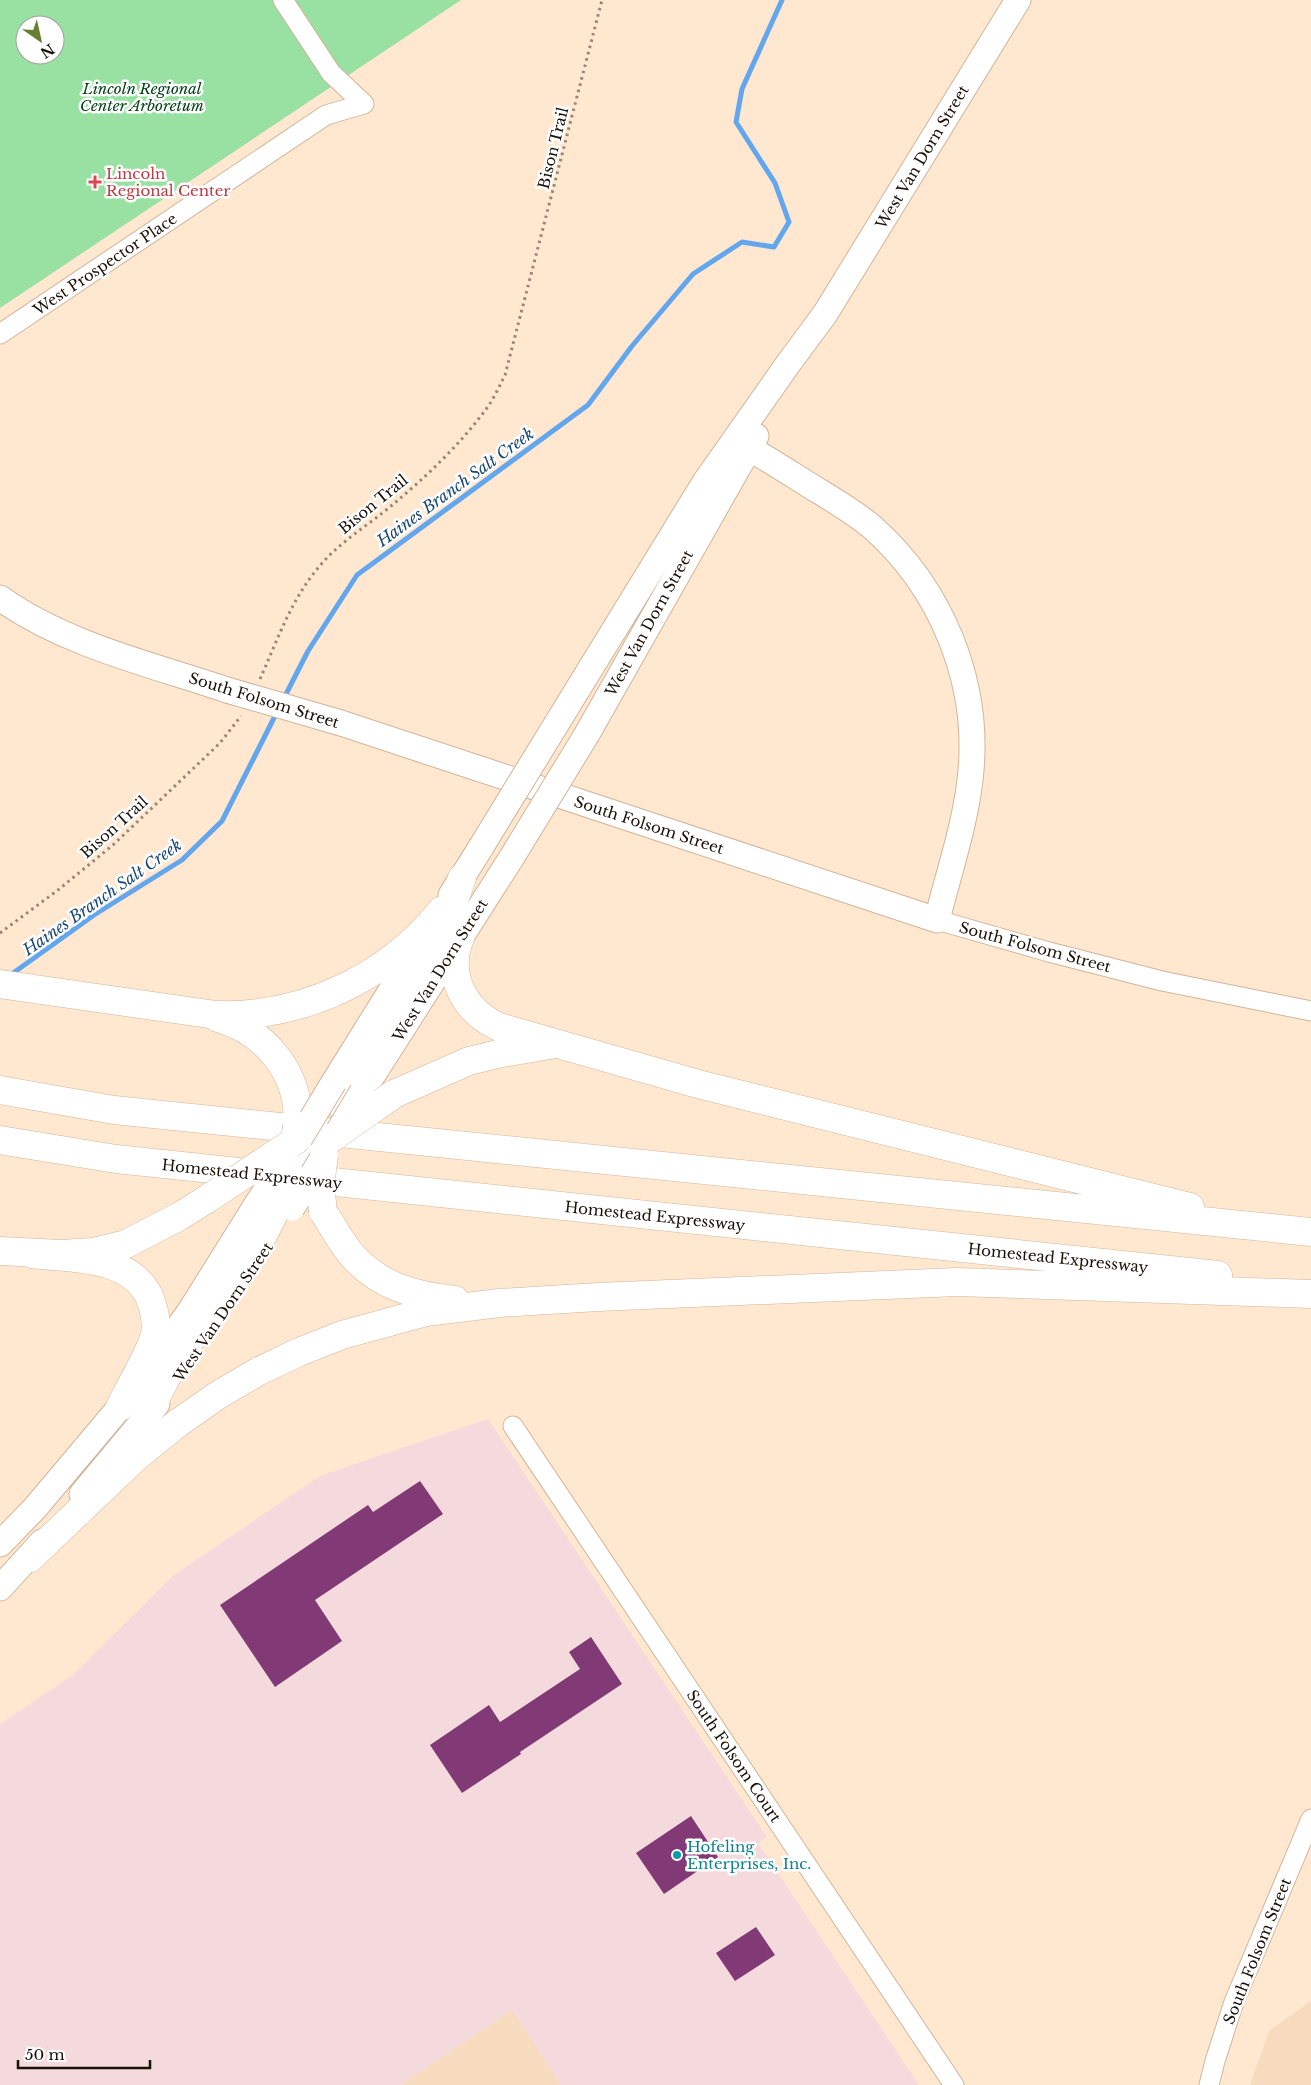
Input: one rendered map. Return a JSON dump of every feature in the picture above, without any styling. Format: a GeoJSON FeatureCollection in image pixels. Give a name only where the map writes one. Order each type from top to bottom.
{"type":"FeatureCollection","features":[{"type":"Feature","properties":{"kind":"highway"},"geometry":{"type":"LineString","coordinates":[[462,878],[445,926],[361,1066],[330,1143],[320,1186],[324,1211],[351,1253],[371,1273],[410,1293],[499,1303]]}},
{"type":"Feature","properties":{"kind":"highway"},"geometry":{"type":"LineString","coordinates":[[0,984],[224,1015],[281,1009],[308,1002],[340,990],[374,972],[409,945],[441,911]]}},
{"type":"Feature","properties":{"kind":"highway"},"geometry":{"type":"LineString","coordinates":[[460,938],[454,962],[456,978],[462,996],[480,1016],[499,1027],[708,1086],[1284,1230]]}},
{"type":"Feature","properties":{"kind":"highway"},"geometry":{"type":"LineString","coordinates":[[145,1419],[174,1364],[255,1247],[275,1206],[290,1154],[298,1116],[295,1095],[290,1079],[276,1057],[258,1038],[232,1022],[192,1012]]}},
{"type":"Feature","properties":{"kind":"highway"},"geometry":{"type":"LineString","coordinates":[[32,1254],[77,1253],[126,1244],[290,1154],[330,1143],[394,1094],[469,1061],[502,1052],[545,1045],[574,1048]]}},
{"type":"Feature","properties":{"kind":"highway"},"geometry":{"type":"LineString","coordinates":[[290,1154],[351,1091]]}},
{"type":"Feature","properties":{"kind":"highway"},"geometry":{"type":"LineString","coordinates":[[12,1092],[114,1110],[1311,1232]]}},
{"type":"Feature","properties":{"kind":"highway","name":"Homestead Expressway"},"geometry":{"type":"LineString","coordinates":[[0,1140],[116,1159],[1311,1285]]}},
{"type":"Feature","properties":{"kind":"highway"},"geometry":{"type":"LineString","coordinates":[[0,1252],[32,1254],[120,1268],[134,1277],[145,1289],[152,1304],[156,1320],[155,1335],[120,1406]]}},
{"type":"Feature","properties":{"kind":"highway"},"geometry":{"type":"LineString","coordinates":[[30,1558],[136,1457],[178,1423],[218,1395],[259,1371],[299,1352],[342,1335],[383,1322],[426,1312],[499,1303],[957,1282],[1311,1294]]}},
{"type":"Feature","properties":{"kind":"main road","name":"West Van Dorn Street"},"geometry":{"type":"LineString","coordinates":[[351,1091],[460,938],[512,857],[587,734],[742,444],[818,331],[825,314],[1018,0]]}},
{"type":"Feature","properties":{"kind":"main road","name":"West Van Dorn Street"},"geometry":{"type":"LineString","coordinates":[[351,1091],[441,911],[705,482],[742,444]]}},
{"type":"Feature","properties":{"kind":"main road"},"geometry":{"type":"LineString","coordinates":[[742,444],[845,507],[872,527],[899,554],[920,581],[938,609],[950,634],[961,665],[968,698],[972,737],[971,770],[967,803],[937,920]]}},
{"type":"Feature","properties":{"kind":"main road","name":"South Folsom Street"},"geometry":{"type":"LineString","coordinates":[[0,598],[43,624],[89,644],[227,690],[341,723],[937,920]]}},
{"type":"Feature","properties":{"kind":"main road","name":"West Van Dorn Street"},"geometry":{"type":"LineString","coordinates":[[0,1544],[41,1501],[120,1406],[190,1311],[275,1206],[330,1143]]}},
{"type":"Feature","properties":{"kind":"main road"},"geometry":{"type":"LineString","coordinates":[[0,1588],[30,1558],[145,1419]]}},
{"type":"Feature","properties":{"kind":"street","name":"West Prospector Place"},"geometry":{"type":"LineString","coordinates":[[0,334],[326,115],[364,104],[331,73],[283,0]]}},
{"type":"Feature","properties":{"kind":"street","name":"South Folsom Street"},"geometry":{"type":"LineString","coordinates":[[937,920],[1049,952],[1162,980],[1311,1011]]}},
{"type":"Feature","properties":{"kind":"street","name":"South Folsom Court"},"geometry":{"type":"LineString","coordinates":[[513,1426],[954,2085]]}},
{"type":"Feature","properties":{"kind":"street","name":"South Folsom Street"},"geometry":{"type":"LineString","coordinates":[[1209,2085],[1214,2061],[1234,2002],[1311,1819]]}},
{"type":"Feature","properties":{"kind":"path","name":"Bison Trail"},"geometry":{"type":"LineString","coordinates":[[256,687],[297,598],[318,567],[346,540],[390,507],[424,478],[463,437],[489,404],[505,375],[602,0]]}},
{"type":"Feature","properties":{"kind":"path","name":"Bison Trail"},"geometry":{"type":"LineString","coordinates":[[0,933],[114,845],[220,743],[239,720],[243,712]]}},
{"type":"Feature","properties":{"kind":"shaded area"},"geometry":{"type":"Polygon","coordinates":[[[488,1419],[767,1837],[758,1843],[919,2085],[561,2085],[512,2010],[400,2085],[0,2085],[0,1724],[73,1675],[174,1575],[320,1476],[488,1419]]]}},
{"type":"Feature","properties":{"kind":"shaded area"},"geometry":{"type":"Polygon","coordinates":[[[1311,2001],[1311,2085],[1250,2085],[1269,2031],[1311,2001]]]}},
{"type":"Feature","properties":{"kind":"shaded area"},"geometry":{"type":"Polygon","coordinates":[[[512,2010],[561,2085],[400,2085],[512,2010]]]}},
{"type":"Feature","properties":{"kind":"green space","name":"Lincoln Regional Center Arboretum"},"geometry":{"type":"Polygon","coordinates":[[[0,0],[461,0],[0,308],[0,0]]]}},
{"type":"Feature","properties":{"kind":"building"},"geometry":{"type":"Polygon","coordinates":[[[420,1481],[443,1514],[315,1600],[342,1641],[275,1687],[220,1605],[368,1505],[373,1512],[420,1481]]]}},
{"type":"Feature","properties":{"kind":"building"},"geometry":{"type":"Polygon","coordinates":[[[591,1637],[622,1684],[462,1793],[430,1745],[489,1705],[500,1722],[580,1669],[569,1652],[591,1637]]]}},
{"type":"Feature","properties":{"kind":"building","name":"Hofeling Enterprises, Inc."},"geometry":{"type":"Polygon","coordinates":[[[691,1816],[718,1857],[664,1894],[636,1853],[691,1816]]]}},
{"type":"Feature","properties":{"kind":"building"},"geometry":{"type":"Polygon","coordinates":[[[756,1927],[775,1955],[735,1981],[716,1953],[756,1927]]]}},
{"type":"Feature","properties":{"kind":"waterway","name":"Haines Branch Salt Creek"},"geometry":{"type":"LineString","coordinates":[[283,700],[308,651],[357,575],[588,405],[632,346],[693,274],[742,242],[774,247],[789,222],[775,183],[736,122],[742,89],[782,0]]}},
{"type":"Feature","properties":{"kind":"waterway","name":"Haines Branch Salt Creek"},"geometry":{"type":"LineString","coordinates":[[9,976],[94,915],[182,860],[222,821],[277,712]]}},
{"type":"Feature","properties":{"kind":"place","name":"Lincoln Regional Center"},"geometry":{"type":"Point","coordinates":[95,182]}},
{"type":"Feature","properties":{"kind":"place","name":"Hofeling Enterprises, Inc."},"geometry":{"type":"Point","coordinates":[677,1855]}}]}
